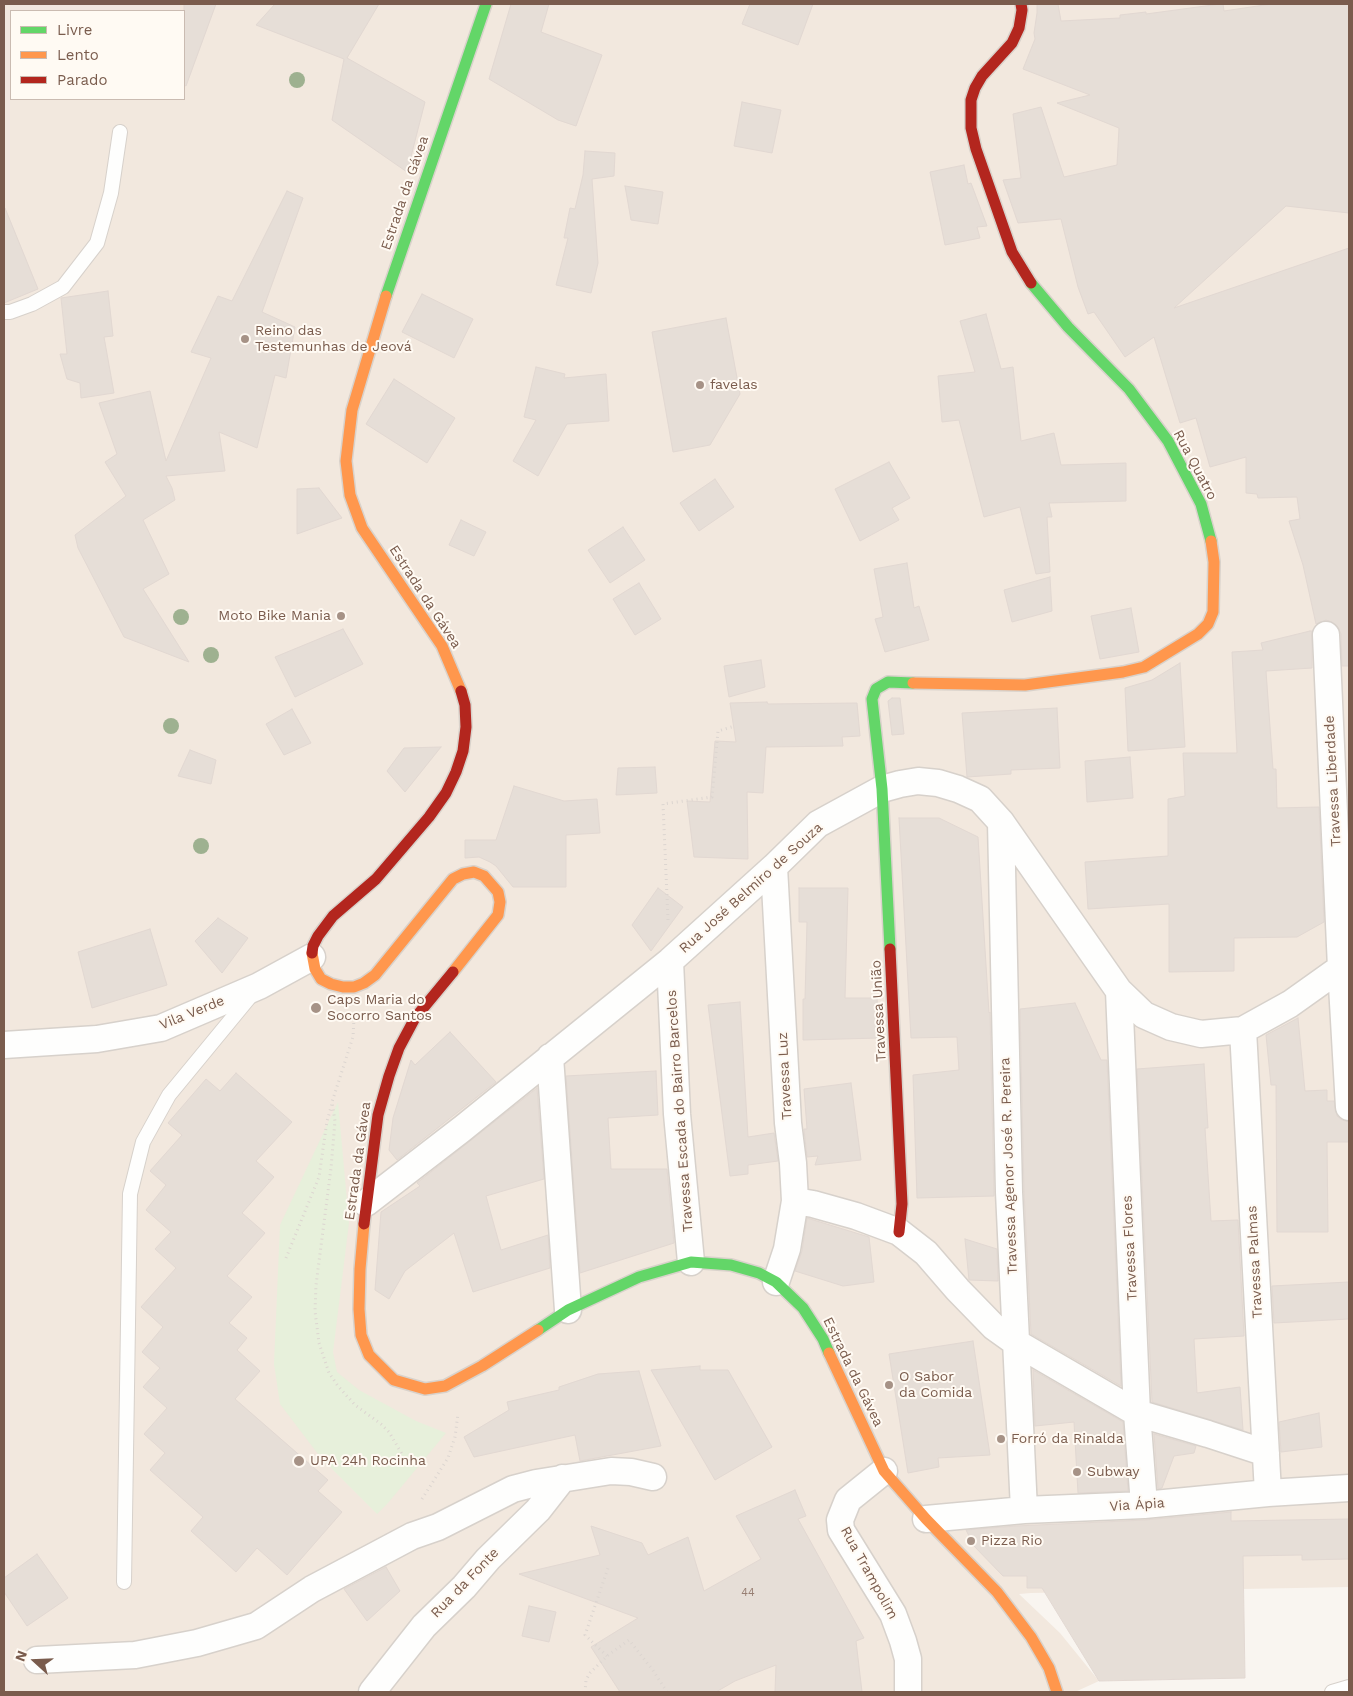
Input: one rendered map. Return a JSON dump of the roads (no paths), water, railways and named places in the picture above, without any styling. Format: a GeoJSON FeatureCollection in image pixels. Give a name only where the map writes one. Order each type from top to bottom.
{"type":"FeatureCollection","features":[{"type":"Feature","properties":{"kind":"street","name":"Estrada da Gávea"},"geometry":{"type":"LineString","coordinates":[[486,4],[394,270],[352,410],[346,462],[350,496],[362,528],[442,646],[457,680],[465,704],[466,726],[463,751],[446,793],[429,817],[376,878],[333,916],[318,936],[313,946],[312,957],[315,969],[321,980],[342,987],[354,987],[364,983],[375,975],[453,879],[463,874],[474,872],[484,876],[498,892],[500,902],[498,915],[416,1018],[399,1048],[389,1076],[378,1115],[366,1203],[360,1289],[361,1335],[370,1355],[394,1380],[424,1389],[445,1386],[482,1366],[568,1310],[639,1277],[691,1262],[731,1265],[759,1272],[776,1282],[803,1308],[822,1339],[884,1471],[926,1519],[997,1592],[1031,1637],[1049,1668],[1057,1692]]}},
{"type":"Feature","properties":{"kind":"street","name":"Rua Quatro"},"geometry":{"type":"LineString","coordinates":[[882,789],[872,698],[876,689],[888,682],[1025,685],[1123,672],[1144,667],[1198,634],[1208,624],[1213,612],[1214,562],[1210,534],[1201,504],[1192,486],[1168,441],[1129,390],[1068,327],[1030,281],[1012,252],[976,149],[970,113],[973,94],[982,76],[1012,43],[1019,28],[1022,4]]}},
{"type":"Feature","properties":{"kind":"street","name":"Travessa Liberdade"},"geometry":{"type":"LineString","coordinates":[[1326,635],[1345,965],[1349,1108]]}},
{"type":"Feature","properties":{"kind":"street","name":"Rua José Belmiro de Souza"},"geometry":{"type":"LineString","coordinates":[[366,1203],[670,961],[774,867],[818,824],[882,789],[918,781],[938,783],[958,789],[980,799],[1001,822],[1118,991],[1144,1014],[1172,1027],[1201,1034],[1243,1030],[1290,1004],[1345,965]]}},
{"type":"Feature","properties":{"kind":"street","name":"Travessa União"},"geometry":{"type":"LineString","coordinates":[[882,789],[899,1111],[902,1204],[899,1232]]}},
{"type":"Feature","properties":{"kind":"street","name":"Travessa Agenor José R. Pereira"},"geometry":{"type":"LineString","coordinates":[[1001,822],[1008,1192],[1024,1510]]}},
{"type":"Feature","properties":{"kind":"street","name":"Travessa Luz"},"geometry":{"type":"LineString","coordinates":[[774,867],[788,1123],[795,1201],[787,1249],[776,1282]]}},
{"type":"Feature","properties":{"kind":"street","name":"Vila Verde"},"geometry":{"type":"LineString","coordinates":[[4,1045],[97,1039],[161,1028],[259,986],[312,957]]}},
{"type":"Feature","properties":{"kind":"street","name":"Travessa Escada do Bairro Barcelos"},"geometry":{"type":"LineString","coordinates":[[670,961],[677,1114],[691,1262]]}},
{"type":"Feature","properties":{"kind":"street","name":"Travessa Flores"},"geometry":{"type":"LineString","coordinates":[[1118,991],[1137,1413],[1144,1505]]}},
{"type":"Feature","properties":{"kind":"street","name":"Travessa Palmas"},"geometry":{"type":"LineString","coordinates":[[1243,1030],[1268,1493]]}},
{"type":"Feature","properties":{"kind":"street"},"geometry":{"type":"LineString","coordinates":[[550,1057],[568,1310]]}},
{"type":"Feature","properties":{"kind":"street"},"geometry":{"type":"LineString","coordinates":[[795,1201],[856,1216],[899,1232],[926,1253],[976,1310],[994,1327],[1015,1342],[1137,1413],[1266,1453]]}},
{"type":"Feature","properties":{"kind":"street"},"geometry":{"type":"LineString","coordinates":[[37,1660],[135,1655],[197,1643],[256,1626],[312,1589],[412,1536],[438,1527],[513,1488],[611,1471],[631,1472],[653,1477]]}},
{"type":"Feature","properties":{"kind":"street","name":"Rua Trampolim"},"geometry":{"type":"LineString","coordinates":[[884,1471],[848,1500],[840,1520],[842,1530],[893,1614],[908,1659],[908,1692]]}},
{"type":"Feature","properties":{"kind":"street","name":"Rua da Fonte"},"geometry":{"type":"LineString","coordinates":[[372,1692],[424,1626],[538,1510],[563,1478]]}},
{"type":"Feature","properties":{"kind":"street","name":"Via Ápia"},"geometry":{"type":"LineString","coordinates":[[926,1519],[1024,1510],[1144,1505],[1268,1493],[1349,1488]]}},
{"type":"Feature","properties":{"kind":"lane"},"geometry":{"type":"LineString","coordinates":[[4,312],[10,312],[32,304],[63,287],[97,243],[111,193],[120,132]]}},
{"type":"Feature","properties":{"kind":"lane"},"geometry":{"type":"LineString","coordinates":[[124,1582],[130,1194],[143,1142],[169,1096],[259,986]]}},
{"type":"Feature","properties":{"kind":"lane"},"geometry":{"type":"LineString","coordinates":[[1332,1692],[1349,1688]]}},
{"type":"Feature","properties":{"kind":"place","name":"Reino das Testemunhas de Jeová"},"geometry":{"type":"Point","coordinates":[245,339]}},
{"type":"Feature","properties":{"kind":"place","name":"favelas"},"geometry":{"type":"Point","coordinates":[700,385]}},
{"type":"Feature","properties":{"kind":"place","name":"Moto Bike Mania"},"geometry":{"type":"Point","coordinates":[341,616]}},
{"type":"Feature","properties":{"kind":"place","name":"Caps Maria do Socorro Santos"},"geometry":{"type":"Point","coordinates":[316,1008]}},
{"type":"Feature","properties":{"kind":"place","name":"O Sabor da Comida"},"geometry":{"type":"Point","coordinates":[889,1385]}},
{"type":"Feature","properties":{"kind":"place","name":"Forró da Rinalda"},"geometry":{"type":"Point","coordinates":[1001,1439]}},
{"type":"Feature","properties":{"kind":"place","name":"UPA 24h Rocinha"},"geometry":{"type":"Point","coordinates":[299,1461]}},
{"type":"Feature","properties":{"kind":"place","name":"Subway"},"geometry":{"type":"Point","coordinates":[1077,1472]}},
{"type":"Feature","properties":{"kind":"place","name":"Pizza Rio"},"geometry":{"type":"Point","coordinates":[971,1541]}}]}
